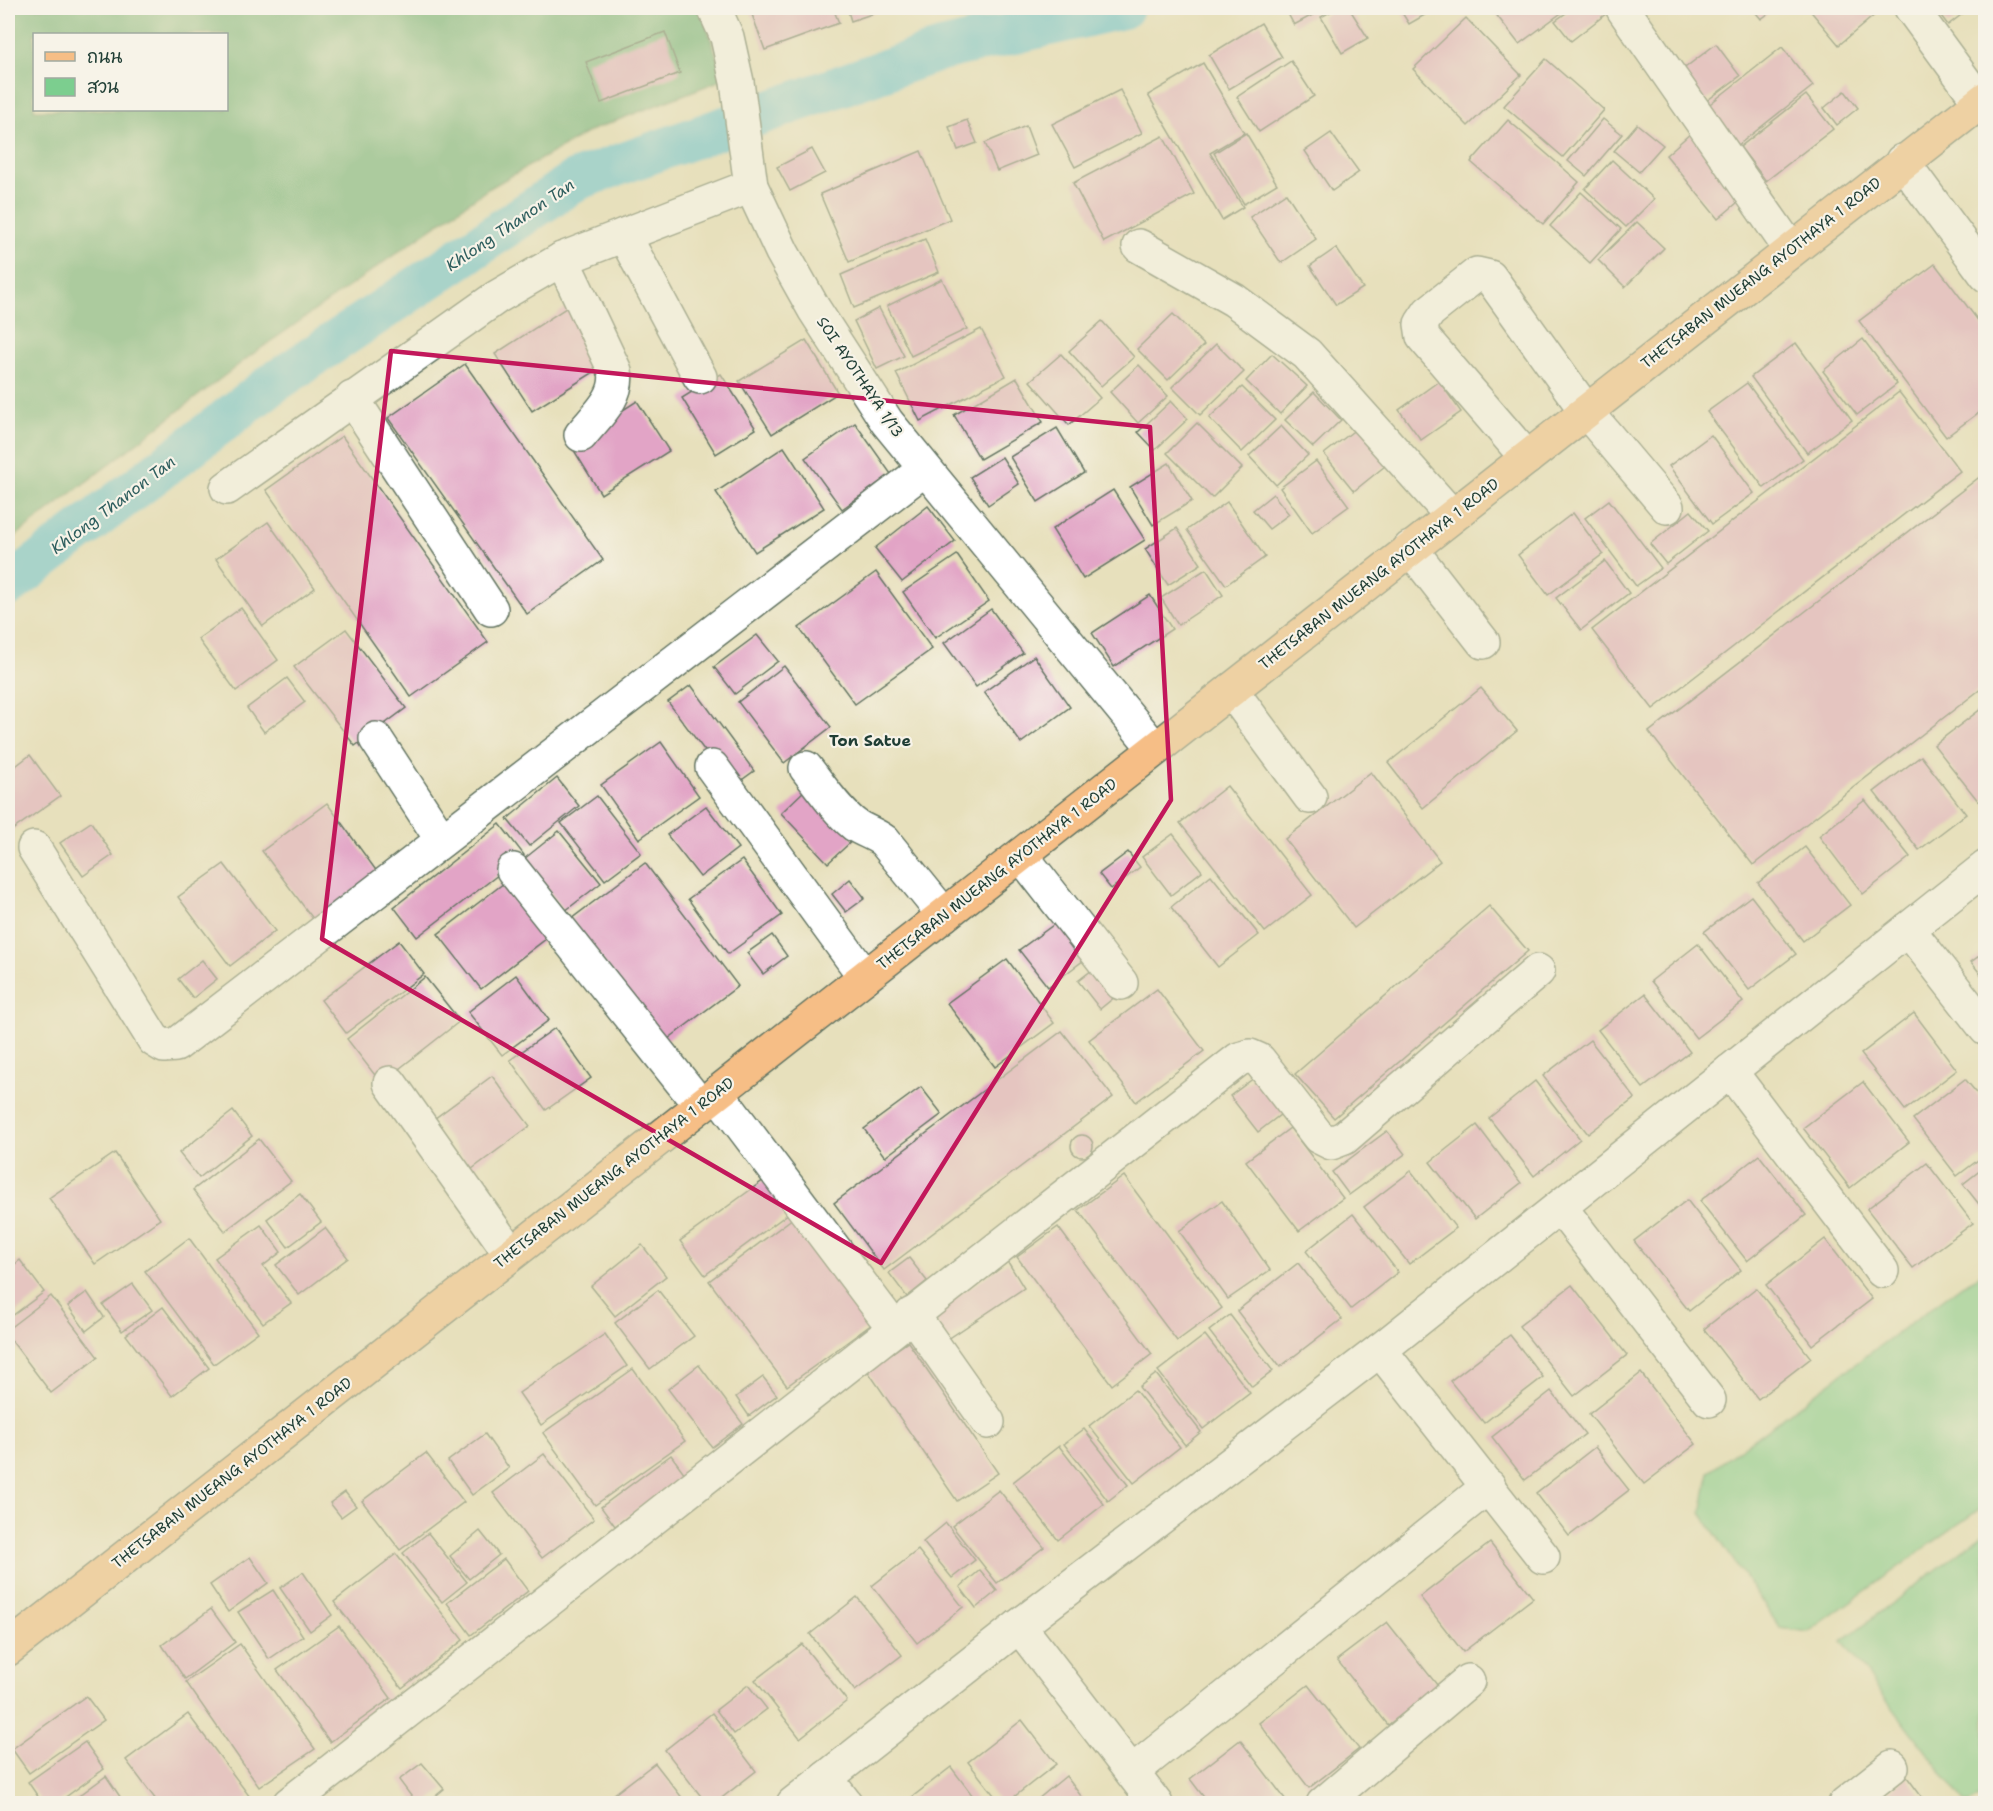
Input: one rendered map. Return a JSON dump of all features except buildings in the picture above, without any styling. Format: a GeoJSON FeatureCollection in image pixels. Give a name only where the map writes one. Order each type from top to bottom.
{"type":"FeatureCollection","features":[{"type":"Feature","properties":{"kind":"main road","name":"THETSABAN MUEANG AYOTHAYA 1 ROAD"},"geometry":{"type":"LineString","coordinates":[[8,1649],[1527,458],[1902,161],[1983,100]]}},
{"type":"Feature","properties":{"kind":"street","name":"SOI AYOTHAYA 1/13"},"geometry":{"type":"LineString","coordinates":[[714,8],[727,37],[737,82],[750,176],[782,252],[819,318],[887,422],[1155,749]]}},
{"type":"Feature","properties":{"kind":"street"},"geometry":{"type":"LineString","coordinates":[[1911,8],[1983,100]]}},
{"type":"Feature","properties":{"kind":"street"},"geometry":{"type":"LineString","coordinates":[[1623,9],[1791,250]]}},
{"type":"Feature","properties":{"kind":"street"},"geometry":{"type":"LineString","coordinates":[[1902,161],[1986,275]]}},
{"type":"Feature","properties":{"kind":"street"},"geometry":{"type":"LineString","coordinates":[[227,488],[496,297],[562,259],[624,235],[750,176]]}},
{"type":"Feature","properties":{"kind":"street"},"geometry":{"type":"LineString","coordinates":[[624,235],[700,377]]}},
{"type":"Feature","properties":{"kind":"street"},"geometry":{"type":"LineString","coordinates":[[1139,246],[1234,300],[1307,354],[1452,516]]}},
{"type":"Feature","properties":{"kind":"street"},"geometry":{"type":"LineString","coordinates":[[562,259],[615,371],[617,382],[614,395],[581,435]]}},
{"type":"Feature","properties":{"kind":"street"},"geometry":{"type":"LineString","coordinates":[[1527,458],[1423,337],[1421,324],[1429,312],[1478,274],[1490,278],[1586,411],[1667,507]]}},
{"type":"Feature","properties":{"kind":"street"},"geometry":{"type":"LineString","coordinates":[[352,398],[490,609]]}},
{"type":"Feature","properties":{"kind":"street"},"geometry":{"type":"LineString","coordinates":[[34,848],[154,1040],[164,1046],[176,1045],[925,469]]}},
{"type":"Feature","properties":{"kind":"street"},"geometry":{"type":"LineString","coordinates":[[1410,548],[1483,642]]}},
{"type":"Feature","properties":{"kind":"street"},"geometry":{"type":"LineString","coordinates":[[1231,690],[1310,797]]}},
{"type":"Feature","properties":{"kind":"street"},"geometry":{"type":"LineString","coordinates":[[376,739],[442,840]]}},
{"type":"Feature","properties":{"kind":"street"},"geometry":{"type":"LineString","coordinates":[[712,767],[865,977]]}},
{"type":"Feature","properties":{"kind":"street"},"geometry":{"type":"LineString","coordinates":[[806,768],[846,817],[884,841],[944,915]]}},
{"type":"Feature","properties":{"kind":"street"},"geometry":{"type":"LineString","coordinates":[[1021,855],[1120,982]]}},
{"type":"Feature","properties":{"kind":"street"},"geometry":{"type":"LineString","coordinates":[[793,1803],[1019,1626],[1380,1350],[1986,867]]}},
{"type":"Feature","properties":{"kind":"street"},"geometry":{"type":"LineString","coordinates":[[513,870],[988,1422]]}},
{"type":"Feature","properties":{"kind":"street"},"geometry":{"type":"LineString","coordinates":[[1908,929],[1986,1029]]}},
{"type":"Feature","properties":{"kind":"street"},"geometry":{"type":"LineString","coordinates":[[289,1803],[1239,1059],[1250,1056],[1259,1060],[1319,1137],[1331,1143],[1344,1138],[1538,971]]}},
{"type":"Feature","properties":{"kind":"street"},"geometry":{"type":"LineString","coordinates":[[1730,1071],[1882,1271]]}},
{"type":"Feature","properties":{"kind":"street"},"geometry":{"type":"LineString","coordinates":[[390,1083],[511,1254]]}},
{"type":"Feature","properties":{"kind":"street"},"geometry":{"type":"LineString","coordinates":[[1560,1207],[1709,1400]]}},
{"type":"Feature","properties":{"kind":"street"},"geometry":{"type":"LineString","coordinates":[[1380,1350],[1543,1557]]}},
{"type":"Feature","properties":{"kind":"street"},"geometry":{"type":"LineString","coordinates":[[1132,1772],[1489,1486]]}},
{"type":"Feature","properties":{"kind":"street"},"geometry":{"type":"LineString","coordinates":[[1019,1626],[1156,1803]]}},
{"type":"Feature","properties":{"kind":"street"},"geometry":{"type":"LineString","coordinates":[[1323,1803],[1468,1681]]}},
{"type":"Feature","properties":{"kind":"street"},"geometry":{"type":"LineString","coordinates":[[1845,1803],[1892,1767]]}},
{"type":"Feature","properties":{"kind":"street"},"geometry":{"type":"LineString","coordinates":[[826,1778],[846,1803]]}},
{"type":"Feature","properties":{"kind":"highlighted area"},"geometry":{"type":"Polygon","coordinates":[[[391,351],[1150,427],[1171,800],[881,1263],[322,939],[391,351]]]}},
{"type":"Feature","properties":{"kind":"green space"},"geometry":{"type":"Polygon","coordinates":[[[8,8],[701,8],[724,79],[592,130],[488,189],[250,356],[8,542],[8,8]]]}},
{"type":"Feature","properties":{"kind":"green space"},"geometry":{"type":"Polygon","coordinates":[[[1985,1273],[1985,1505],[1808,1632],[1780,1628],[1701,1513],[1709,1472],[1962,1285],[1985,1273]]]}},
{"type":"Feature","properties":{"kind":"green space"},"geometry":{"type":"Polygon","coordinates":[[[1985,1533],[1985,1792],[1970,1803],[1965,1803],[1842,1641],[1985,1533]]]}},
{"type":"Feature","properties":{"kind":"waterway","name":"Khlong Thanon Tan"},"geometry":{"type":"LineString","coordinates":[[8,586],[272,384],[576,180],[941,50],[1123,8]]}},
{"type":"Feature","properties":{"kind":"district","name":"Ton Satue"},"geometry":{"type":"Point","coordinates":[870,740]}}]}
